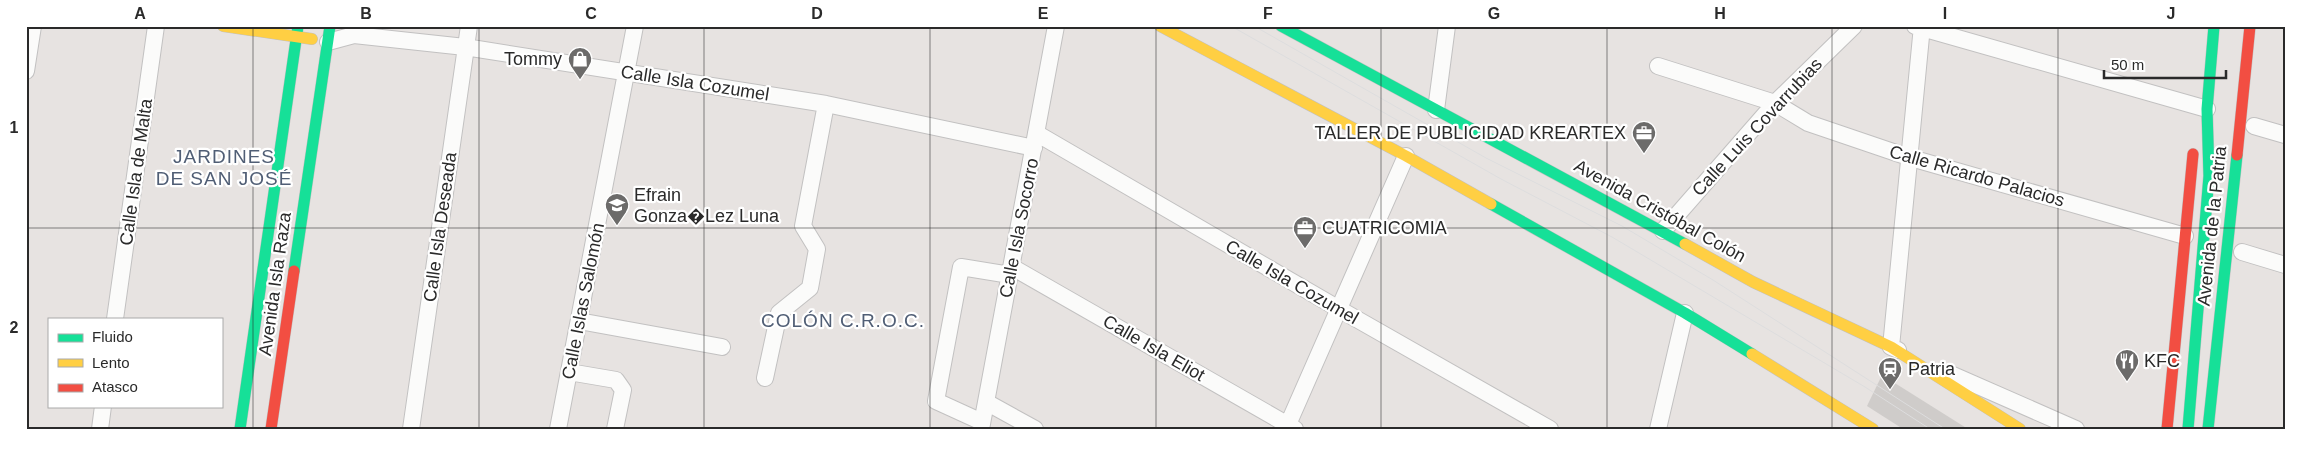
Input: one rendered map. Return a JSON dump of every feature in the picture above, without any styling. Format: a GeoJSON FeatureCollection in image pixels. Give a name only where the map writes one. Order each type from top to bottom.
{"type":"FeatureCollection","features":[{"type":"Feature","properties":{"kind":"main road","name":"Calle Isla Cozumel"},"geometry":{"type":"LineString","coordinates":[[222,26],[329,34]]}},
{"type":"Feature","properties":{"kind":"main road"},"geometry":{"type":"LineString","coordinates":[[1160,26],[1406,156],[1685,313],[1873,429]]}},
{"type":"Feature","properties":{"kind":"main road","name":"Avenida Cristóbal Colón"},"geometry":{"type":"LineString","coordinates":[[1281,26],[1663,231],[1753,282],[1891,347],[2020,429]]}},
{"type":"Feature","properties":{"kind":"main road","name":"Avenida de la Patria"},"geometry":{"type":"LineString","coordinates":[[2188,429],[2209,176],[2207,109],[2214,26]]}},
{"type":"Feature","properties":{"kind":"main road","name":"Avenida de la Patria"},"geometry":{"type":"LineString","coordinates":[[2208,429],[2250,26]]}},
{"type":"Feature","properties":{"kind":"main road"},"geometry":{"type":"LineString","coordinates":[[2260,44],[2261,26]]}},
{"type":"Feature","properties":{"kind":"main road","name":"Avenida Isla Raza"},"geometry":{"type":"LineString","coordinates":[[240,429],[297,31]]}},
{"type":"Feature","properties":{"kind":"main road","name":"Avenida Isla Raza"},"geometry":{"type":"LineString","coordinates":[[271,429],[329,34]]}},
{"type":"Feature","properties":{"kind":"main road"},"geometry":{"type":"LineString","coordinates":[[2196,127],[2207,109]]}},
{"type":"Feature","properties":{"kind":"main road"},"geometry":{"type":"LineString","coordinates":[[2167,429],[2194,145]]}},
{"type":"Feature","properties":{"kind":"main road"},"geometry":{"type":"LineString","coordinates":[[1753,282],[1813,323]]}},
{"type":"Feature","properties":{"kind":"street"},"geometry":{"type":"LineString","coordinates":[[26,71],[33,26]]}},
{"type":"Feature","properties":{"kind":"street","name":"Calle Isla de Malta"},"geometry":{"type":"LineString","coordinates":[[115,318],[156,26]]}},
{"type":"Feature","properties":{"kind":"street","name":"Calle Isla Deseada"},"geometry":{"type":"LineString","coordinates":[[411,429],[469,26]]}},
{"type":"Feature","properties":{"kind":"street","name":"Calle Islas Salomón"},"geometry":{"type":"LineString","coordinates":[[558,429],[635,26]]}},
{"type":"Feature","properties":{"kind":"street","name":"Calle Isla Socorro"},"geometry":{"type":"LineString","coordinates":[[982,426],[1056,26]]}},
{"type":"Feature","properties":{"kind":"street"},"geometry":{"type":"LineString","coordinates":[[1436,110],[1447,26]]}},
{"type":"Feature","properties":{"kind":"street","name":"Calle Luis Covarrubias"},"geometry":{"type":"LineString","coordinates":[[1663,231],[1775,103],[1854,26]]}},
{"type":"Feature","properties":{"kind":"street"},"geometry":{"type":"LineString","coordinates":[[2076,429],[1891,347],[1911,158],[1920,27],[2207,109]]}},
{"type":"Feature","properties":{"kind":"street","name":"Calle Isla Cozumel"},"geometry":{"type":"LineString","coordinates":[[329,34],[350,30],[466,47],[826,104],[1035,141],[1339,309],[1550,429]]}},
{"type":"Feature","properties":{"kind":"street","name":"Calle Ricardo Palacios"},"geometry":{"type":"LineString","coordinates":[[1658,66],[1775,103],[1808,123],[1911,158],[2185,236]]}},
{"type":"Feature","properties":{"kind":"street"},"geometry":{"type":"LineString","coordinates":[[765,378],[778,313],[810,288],[817,249],[803,226],[826,104]]}},
{"type":"Feature","properties":{"kind":"street"},"geometry":{"type":"LineString","coordinates":[[2254,127],[2285,135]]}},
{"type":"Feature","properties":{"kind":"street"},"geometry":{"type":"LineString","coordinates":[[1290,427],[1406,156]]}},
{"type":"Feature","properties":{"kind":"street"},"geometry":{"type":"LineString","coordinates":[[2242,252],[2285,265]]}},
{"type":"Feature","properties":{"kind":"street"},"geometry":{"type":"LineString","coordinates":[[982,426],[936,401],[962,267],[1011,271]]}},
{"type":"Feature","properties":{"kind":"street","name":"Calle Isla Eliot"},"geometry":{"type":"LineString","coordinates":[[1011,271],[1290,427]]}},
{"type":"Feature","properties":{"kind":"street"},"geometry":{"type":"LineString","coordinates":[[1658,429],[1685,313]]}},
{"type":"Feature","properties":{"kind":"street"},"geometry":{"type":"LineString","coordinates":[[579,321],[722,347]]}},
{"type":"Feature","properties":{"kind":"street"},"geometry":{"type":"LineString","coordinates":[[569,372],[616,380],[623,390],[616,429]]}},
{"type":"Feature","properties":{"kind":"street"},"geometry":{"type":"LineString","coordinates":[[986,402],[1035,429]]}},
{"type":"Feature","properties":{"kind":"street"},"geometry":{"type":"LineString","coordinates":[[100,429],[103,408]]}},
{"type":"Feature","properties":{"kind":"building","name":"Patria"},"geometry":{"type":"Polygon","coordinates":[[[1882,375],[1968,429],[1903,429],[1867,406],[1882,375]]]}},
{"type":"Feature","properties":{"kind":"tram line"},"geometry":{"type":"LineString","coordinates":[[1231,26],[1501,179],[1612,237],[1865,387],[1930,429]]}},
{"type":"Feature","properties":{"kind":"tram line"},"geometry":{"type":"LineString","coordinates":[[1254,26],[1486,158],[1622,226],[1713,280],[1945,429]]}},
{"type":"Feature","properties":{"kind":"traffic: fast"},"geometry":{"type":"LineString","coordinates":[[240,429],[298,26]]}},
{"type":"Feature","properties":{"kind":"traffic: fast"},"geometry":{"type":"LineString","coordinates":[[294,271],[330,26]]}},
{"type":"Feature","properties":{"kind":"traffic: fast"},"geometry":{"type":"LineString","coordinates":[[1281,26],[1685,244]]}},
{"type":"Feature","properties":{"kind":"traffic: fast"},"geometry":{"type":"LineString","coordinates":[[2188,429],[2209,176],[2207,109],[2214,26]]}},
{"type":"Feature","properties":{"kind":"traffic: fast"},"geometry":{"type":"LineString","coordinates":[[2208,429],[2237,155]]}},
{"type":"Feature","properties":{"kind":"traffic: fast"},"geometry":{"type":"LineString","coordinates":[[1491,204],[1685,313],[1752,354]]}},
{"type":"Feature","properties":{"kind":"traffic: slow"},"geometry":{"type":"LineString","coordinates":[[223,26],[312,39]]}},
{"type":"Feature","properties":{"kind":"traffic: slow"},"geometry":{"type":"LineString","coordinates":[[1160,26],[1406,156],[1491,204]]}},
{"type":"Feature","properties":{"kind":"traffic: slow"},"geometry":{"type":"LineString","coordinates":[[1685,244],[1753,282],[1891,347],[2020,429]]}},
{"type":"Feature","properties":{"kind":"traffic: slow"},"geometry":{"type":"LineString","coordinates":[[1752,354],[1873,429]]}},
{"type":"Feature","properties":{"kind":"traffic: jam"},"geometry":{"type":"LineString","coordinates":[[2237,155],[2250,26]]}},
{"type":"Feature","properties":{"kind":"traffic: jam"},"geometry":{"type":"LineString","coordinates":[[2167,429],[2193,154]]}},
{"type":"Feature","properties":{"kind":"traffic: jam"},"geometry":{"type":"LineString","coordinates":[[271,429],[294,271]]}},
{"type":"Feature","properties":{"kind":"place","name":"Tommy"},"geometry":{"type":"Point","coordinates":[580,80]}},
{"type":"Feature","properties":{"kind":"place","name":"TALLER DE PUBLICIDAD KREARTEX"},"geometry":{"type":"Point","coordinates":[1644,154]}},
{"type":"Feature","properties":{"kind":"place","name":"Efrain Gonza�Lez Luna"},"geometry":{"type":"Point","coordinates":[617,226]}},
{"type":"Feature","properties":{"kind":"place","name":"CUATRICOMIA"},"geometry":{"type":"Point","coordinates":[1305,249]}},
{"type":"Feature","properties":{"kind":"place","name":"KFC"},"geometry":{"type":"Point","coordinates":[2127,382]}},
{"type":"Feature","properties":{"kind":"place","name":"Patria"},"geometry":{"type":"Point","coordinates":[1890,390]}},
{"type":"Feature","properties":{"kind":"district","name":"JARDINES DE SAN JOSÉ"},"geometry":{"type":"Point","coordinates":[224,167]}},
{"type":"Feature","properties":{"kind":"district","name":"COLÓN C.R.O.C."},"geometry":{"type":"Point","coordinates":[843,320]}}]}
